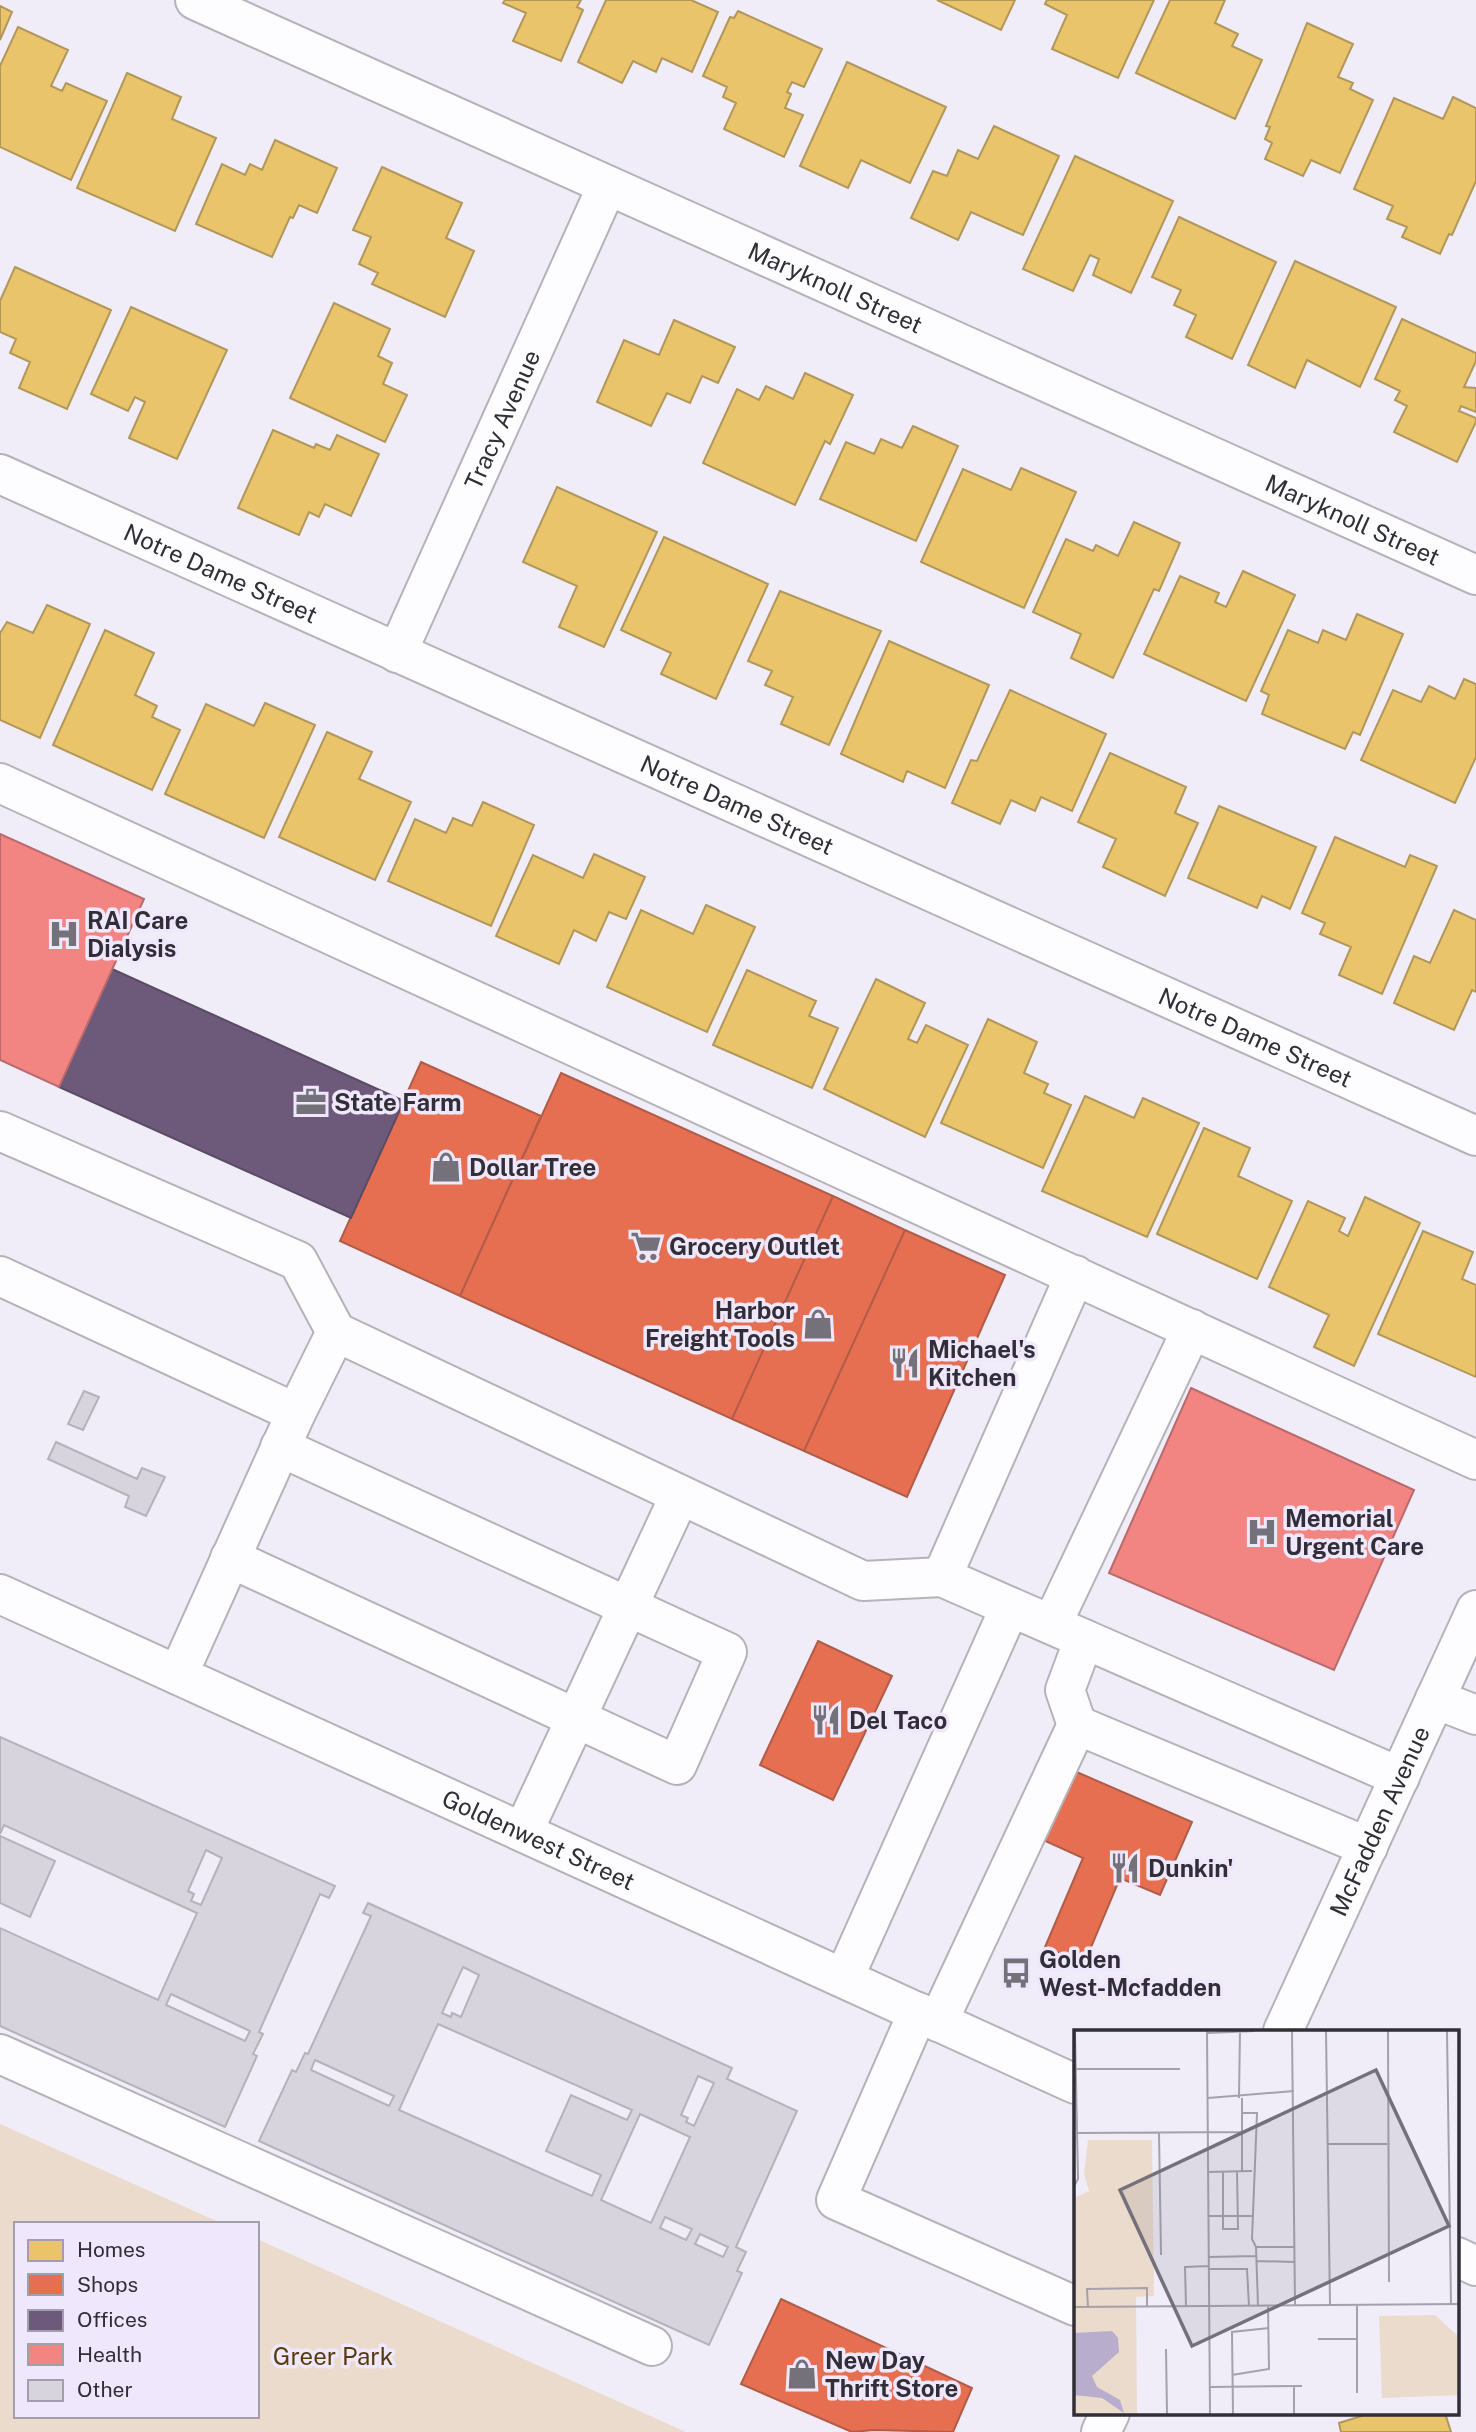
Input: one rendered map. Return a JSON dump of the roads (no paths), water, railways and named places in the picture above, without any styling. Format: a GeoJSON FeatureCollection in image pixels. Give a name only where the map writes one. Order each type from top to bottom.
{"type":"FeatureCollection","features":[{"type":"Feature","properties":{"kind":"street","name":"Maryknoll Street"},"geometry":{"type":"LineString","coordinates":[[195,0],[1476,575]]}},
{"type":"Feature","properties":{"kind":"street","name":"Tracy Avenue"},"geometry":{"type":"LineString","coordinates":[[397,653],[607,186]]}},
{"type":"Feature","properties":{"kind":"street","name":"Notre Dame Street"},"geometry":{"type":"LineString","coordinates":[[0,474],[1476,1136]]}},
{"type":"Feature","properties":{"kind":"street"},"geometry":{"type":"LineString","coordinates":[[0,783],[1476,1460]]}},
{"type":"Feature","properties":{"kind":"street"},"geometry":{"type":"LineString","coordinates":[[0,1131],[298,1261],[336,1332],[863,1581],[942,1577],[1399,1777]]}},
{"type":"Feature","properties":{"kind":"street"},"geometry":{"type":"LineString","coordinates":[[942,1577],[1075,1275]]}},
{"type":"Feature","properties":{"kind":"street"},"geometry":{"type":"LineString","coordinates":[[0,1276],[296,1413]]}},
{"type":"Feature","properties":{"kind":"street"},"geometry":{"type":"LineString","coordinates":[[1074,2305],[836,2200],[1077,1725],[1065,1690],[1068,1632],[1192,1329]]}},
{"type":"Feature","properties":{"kind":"street"},"geometry":{"type":"LineString","coordinates":[[178,1675],[280,1447],[336,1332]]}},
{"type":"Feature","properties":{"kind":"street"},"geometry":{"type":"LineString","coordinates":[[230,1558],[677,1765],[727,1653],[628,1605],[280,1447]]}},
{"type":"Feature","properties":{"kind":"street"},"geometry":{"type":"LineString","coordinates":[[523,1832],[680,1495]]}},
{"type":"Feature","properties":{"kind":"street","name":"Goldenwest Street"},"geometry":{"type":"LineString","coordinates":[[0,1594],[1074,2084]]}},
{"type":"Feature","properties":{"kind":"street"},"geometry":{"type":"LineString","coordinates":[[844,1978],[1010,1606]]}},
{"type":"Feature","properties":{"kind":"street","name":"McFadden Avenue"},"geometry":{"type":"LineString","coordinates":[[1283,2030],[1476,1610]]}},
{"type":"Feature","properties":{"kind":"street"},"geometry":{"type":"LineString","coordinates":[[1435,1699],[1476,1715]]}},
{"type":"Feature","properties":{"kind":"street"},"geometry":{"type":"LineString","coordinates":[[1077,1725],[1368,1847]]}},
{"type":"Feature","properties":{"kind":"street"},"geometry":{"type":"LineString","coordinates":[[0,2054],[652,2346]]}},
{"type":"Feature","properties":{"kind":"street"},"geometry":{"type":"LineString","coordinates":[[1458,2257],[1476,2266]]}},
{"type":"Feature","properties":{"kind":"street"},"geometry":{"type":"LineString","coordinates":[[1101,2432],[1110,2414]]}},
{"type":"Feature","properties":{"kind":"place","name":"RAI Care Dialysis"},"geometry":{"type":"Point","coordinates":[64,934]}},
{"type":"Feature","properties":{"kind":"place","name":"State Farm"},"geometry":{"type":"Point","coordinates":[311,1102]}},
{"type":"Feature","properties":{"kind":"place","name":"Dollar Tree"},"geometry":{"type":"Point","coordinates":[446,1167]}},
{"type":"Feature","properties":{"kind":"place","name":"Grocery Outlet"},"geometry":{"type":"Point","coordinates":[646,1246]}},
{"type":"Feature","properties":{"kind":"place","name":"Harbor Freight Tools"},"geometry":{"type":"Point","coordinates":[818,1324]}},
{"type":"Feature","properties":{"kind":"place","name":"Michael's Kitchen"},"geometry":{"type":"Point","coordinates":[905,1363]}},
{"type":"Feature","properties":{"kind":"place","name":"Memorial Urgent Care"},"geometry":{"type":"Point","coordinates":[1262,1532]}},
{"type":"Feature","properties":{"kind":"place","name":"Del Taco"},"geometry":{"type":"Point","coordinates":[826,1720]}},
{"type":"Feature","properties":{"kind":"place","name":"Dunkin'"},"geometry":{"type":"Point","coordinates":[1125,1868]}},
{"type":"Feature","properties":{"kind":"place","name":"Golden West-Mcfadden"},"geometry":{"type":"Point","coordinates":[1016,1973]}},
{"type":"Feature","properties":{"kind":"place","name":"New Day Thrift Store"},"geometry":{"type":"Point","coordinates":[802,2374]}},
{"type":"Feature","properties":{"kind":"park label","name":"Greer Park"},"geometry":{"type":"Point","coordinates":[333,2356]}}]}
